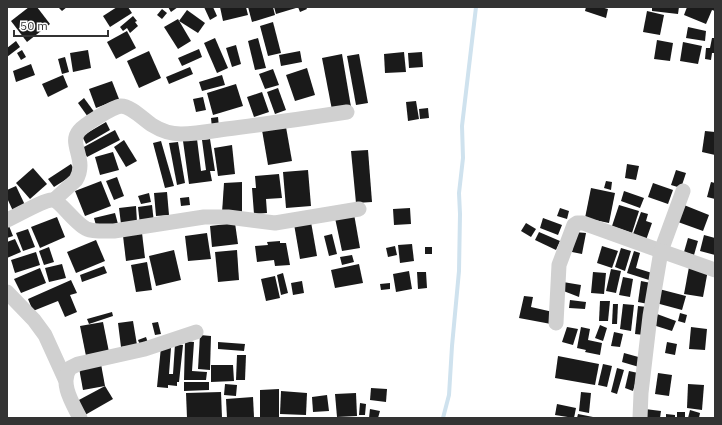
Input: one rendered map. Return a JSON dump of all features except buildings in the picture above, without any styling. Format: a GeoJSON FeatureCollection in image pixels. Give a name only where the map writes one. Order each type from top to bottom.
{"type":"FeatureCollection","features":[{"type":"Feature","properties":{"kind":"street"},"geometry":{"type":"LineString","coordinates":[[7,220],[39,204],[54,200],[76,180],[81,166],[79,152],[75,144],[78,131],[92,120],[121,106],[137,114],[153,126],[165,131],[181,134],[277,123],[347,112]]}},
{"type":"Feature","properties":{"kind":"street"},"geometry":{"type":"LineString","coordinates":[[640,418],[641,393],[650,316],[661,251],[683,191]]}},
{"type":"Feature","properties":{"kind":"street"},"geometry":{"type":"LineString","coordinates":[[54,200],[69,213],[76,223],[82,227],[88,230],[104,231],[114,231],[204,217],[228,217],[275,223],[359,209]]}},
{"type":"Feature","properties":{"kind":"street"},"geometry":{"type":"LineString","coordinates":[[556,323],[559,265],[574,225],[577,223],[582,223],[715,270]]}},
{"type":"Feature","properties":{"kind":"street"},"geometry":{"type":"LineString","coordinates":[[7,292],[34,320],[45,336],[65,379],[68,392],[80,418]]}},
{"type":"Feature","properties":{"kind":"street"},"geometry":{"type":"LineString","coordinates":[[65,379],[70,368],[78,364],[145,349],[196,332]]}},
{"type":"Feature","properties":{"kind":"waterway"},"geometry":{"type":"LineString","coordinates":[[443,418],[449,395],[459,271],[459,193],[463,158],[462,126],[476,7]]}}]}
